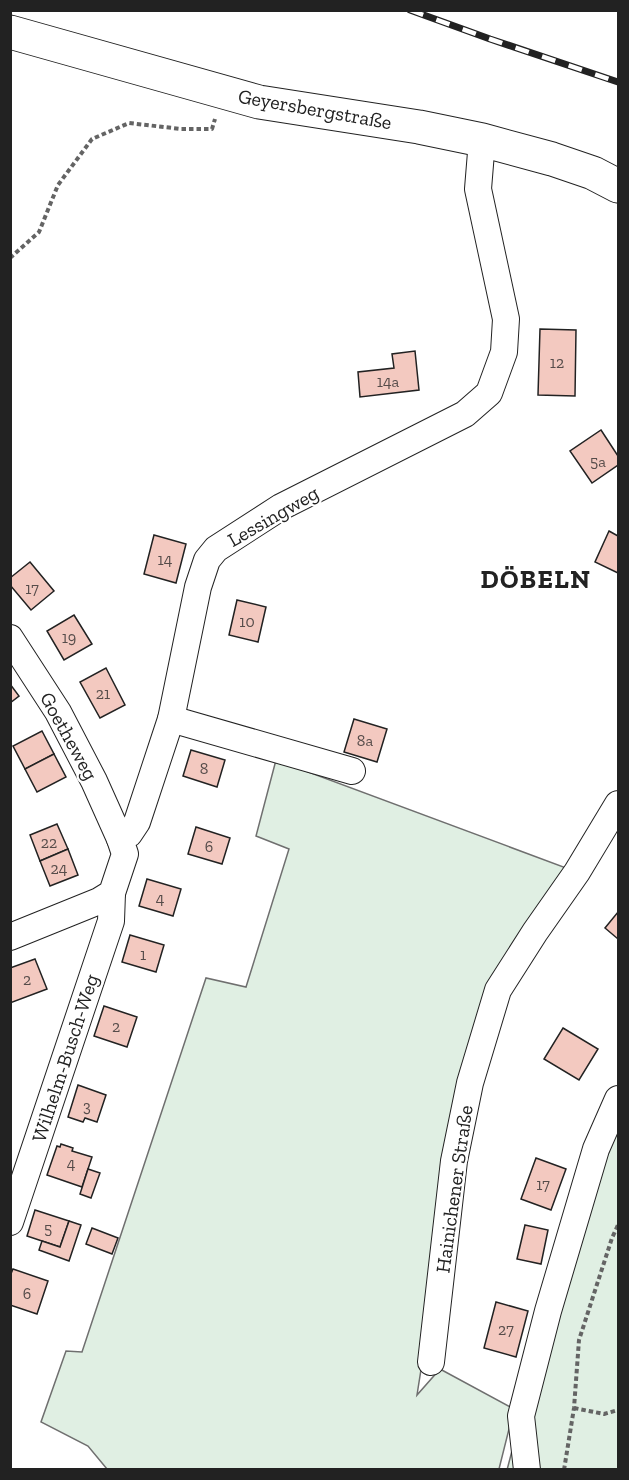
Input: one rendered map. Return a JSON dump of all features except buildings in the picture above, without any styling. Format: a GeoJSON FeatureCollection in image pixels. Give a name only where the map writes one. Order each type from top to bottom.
{"type":"FeatureCollection","features":[{"type":"Feature","properties":{"kind":"main road","name":"Geyersbergstraße"},"geometry":{"type":"LineString","coordinates":[[10,32],[260,102],[419,127],[482,140],[552,159],[593,173],[618,186]]}},
{"type":"Feature","properties":{"kind":"street","name":"Lessingweg"},"geometry":{"type":"LineString","coordinates":[[120,839],[129,834],[137,822],[171,720],[198,587],[207,560],[216,549],[281,507],[465,414],[489,393],[504,352],[506,319],[478,189],[482,140]]}},
{"type":"Feature","properties":{"kind":"street","name":"Goetheweg"},"geometry":{"type":"LineString","coordinates":[[10,638],[58,712],[94,781],[120,839]]}},
{"type":"Feature","properties":{"kind":"street"},"geometry":{"type":"LineString","coordinates":[[171,720],[352,771]]}},
{"type":"Feature","properties":{"kind":"street","name":"Hainichener Straße"},"geometry":{"type":"LineString","coordinates":[[431,1362],[454,1161],[470,1083],[498,990],[534,932],[577,872],[618,804]]}},
{"type":"Feature","properties":{"kind":"street"},"geometry":{"type":"LineString","coordinates":[[10,937],[99,901],[112,893],[125,854],[120,839]]}},
{"type":"Feature","properties":{"kind":"street","name":"Wilhelm-Busch-Weg"},"geometry":{"type":"LineString","coordinates":[[10,1222],[111,921],[112,893]]}},
{"type":"Feature","properties":{"kind":"street"},"geometry":{"type":"LineString","coordinates":[[527,1470],[521,1416],[548,1311],[593,1160],[618,1099]]}},
{"type":"Feature","properties":{"kind":"path"},"geometry":{"type":"LineString","coordinates":[[10,258],[39,232],[58,185],[92,139],[129,123],[181,129],[212,129],[222,92]]}},
{"type":"Feature","properties":{"kind":"path"},"geometry":{"type":"LineString","coordinates":[[564,1470],[574,1408],[579,1340],[618,1225]]}},
{"type":"Feature","properties":{"kind":"path"},"geometry":{"type":"LineString","coordinates":[[574,1408],[604,1414],[618,1410]]}},
{"type":"Feature","properties":{"kind":"green space"},"geometry":{"type":"Polygon","coordinates":[[[276,760],[577,872],[498,990],[454,1161],[417,1395],[440,1369],[514,1409],[499,1469],[107,1469],[88,1446],[41,1422],[66,1351],[82,1352],[206,978],[246,987],[289,849],[256,836],[276,760]]]}},
{"type":"Feature","properties":{"kind":"green space"},"geometry":{"type":"Polygon","coordinates":[[[618,1099],[618,1469],[507,1470],[521,1416],[618,1099]]]}},
{"type":"Feature","properties":{"kind":"railway"},"geometry":{"type":"LineString","coordinates":[[410,10],[618,82]]}},
{"type":"Feature","properties":{"kind":"district","name":"DÖBELN"},"geometry":{"type":"Point","coordinates":[536,579]}}]}
